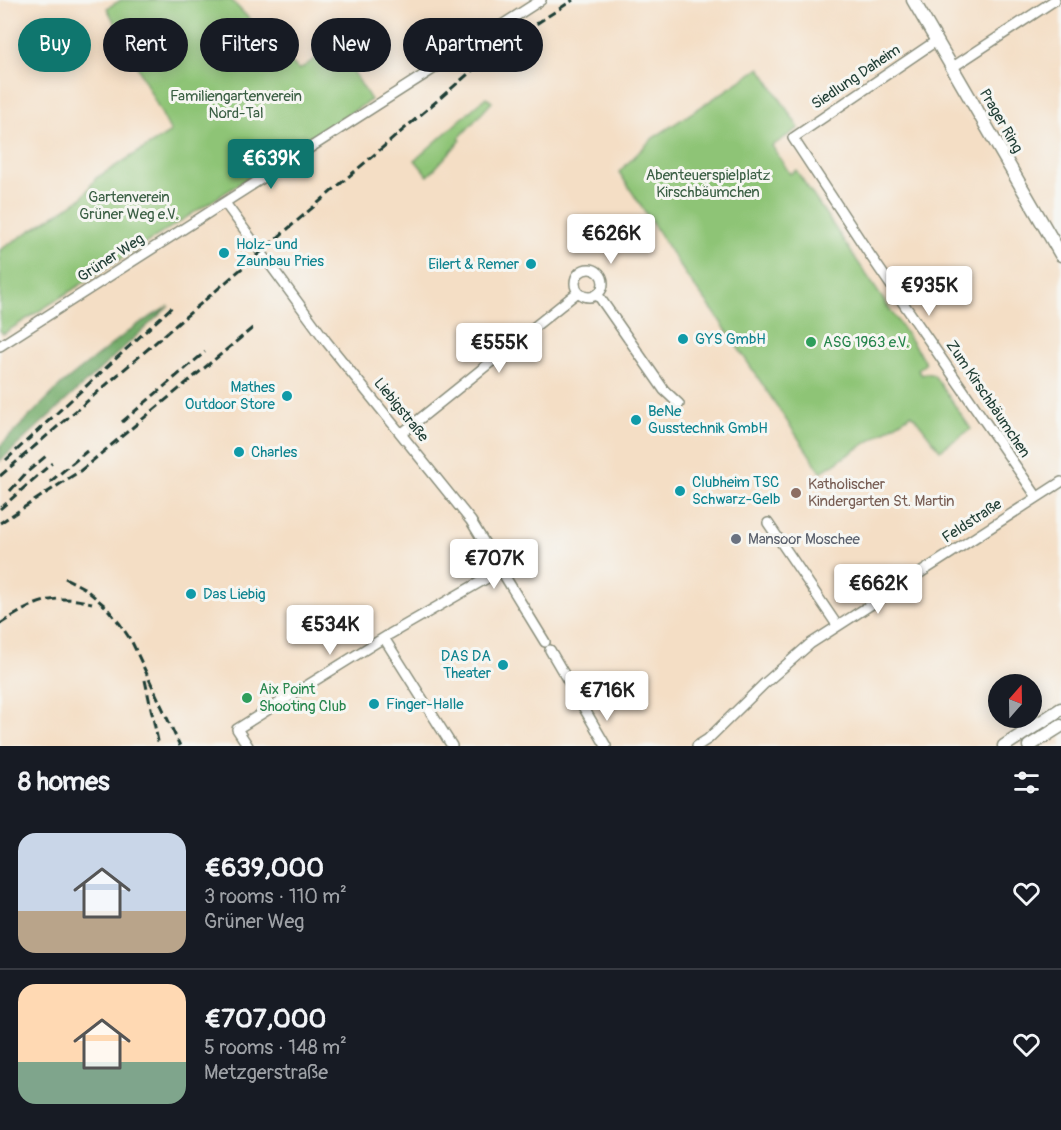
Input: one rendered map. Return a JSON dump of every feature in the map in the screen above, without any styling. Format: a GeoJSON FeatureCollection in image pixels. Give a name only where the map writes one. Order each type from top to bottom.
{"type":"FeatureCollection","features":[{"type":"Feature","properties":{"kind":"main road","name":"Prager Ring"},"geometry":{"type":"LineString","coordinates":[[912,1],[953,67],[1061,255]]}},
{"type":"Feature","properties":{"kind":"main road"},"geometry":{"type":"LineString","coordinates":[[1004,746],[1061,710]]}},
{"type":"Feature","properties":{"kind":"main road"},"geometry":{"type":"LineString","coordinates":[[1029,746],[1061,726]]}},
{"type":"Feature","properties":{"kind":"street","name":"Grüner Weg"},"geometry":{"type":"LineString","coordinates":[[0,346],[541,0]]}},
{"type":"Feature","properties":{"kind":"street"},"geometry":{"type":"LineString","coordinates":[[953,67],[1055,0]]}},
{"type":"Feature","properties":{"kind":"street","name":"Siedlung Daheim"},"geometry":{"type":"LineString","coordinates":[[793,138],[936,41]]}},
{"type":"Feature","properties":{"kind":"street","name":"Zum Kirschbäumchen"},"geometry":{"type":"LineString","coordinates":[[793,138],[870,255],[1037,497]]}},
{"type":"Feature","properties":{"kind":"street","name":"Liebigstraße"},"geometry":{"type":"LineString","coordinates":[[225,203],[326,341],[471,521],[606,746]]}},
{"type":"Feature","properties":{"kind":"street"},"geometry":{"type":"LineString","coordinates":[[587,268],[595,269],[601,274],[604,281],[603,289],[598,295],[591,298],[584,297],[578,292],[575,278],[580,272],[587,268]]}},
{"type":"Feature","properties":{"kind":"street"},"geometry":{"type":"LineString","coordinates":[[401,434],[578,292]]}},
{"type":"Feature","properties":{"kind":"street"},"geometry":{"type":"LineString","coordinates":[[598,295],[664,390],[679,404]]}},
{"type":"Feature","properties":{"kind":"street","name":"Feldstraße"},"geometry":{"type":"LineString","coordinates":[[697,746],[708,739],[785,664],[837,624],[1061,482]]}},
{"type":"Feature","properties":{"kind":"street"},"geometry":{"type":"LineString","coordinates":[[768,523],[837,624]]}},
{"type":"Feature","properties":{"kind":"street"},"geometry":{"type":"LineString","coordinates":[[248,746],[237,729],[384,638],[501,570]]}},
{"type":"Feature","properties":{"kind":"street"},"geometry":{"type":"LineString","coordinates":[[384,638],[452,746]]}},
{"type":"Feature","properties":{"kind":"green space"},"geometry":{"type":"Polygon","coordinates":[[[121,0],[231,0],[248,18],[200,18],[200,72],[299,72],[311,62],[311,72],[354,72],[371,100],[3,334],[0,330],[0,250],[82,198],[96,178],[171,132],[140,72],[188,72],[188,18],[112,18],[107,8],[121,0]]]}},
{"type":"Feature","properties":{"kind":"green space","name":"Abenteuerspielplatz Kirschbäumchen"},"geometry":{"type":"Polygon","coordinates":[[[760,68],[799,128],[772,146],[790,174],[796,170],[926,363],[918,370],[922,375],[926,373],[934,375],[971,429],[940,450],[912,414],[821,472],[714,312],[688,278],[619,172],[653,138],[760,68]]]}},
{"type":"Feature","properties":{"kind":"green space"},"geometry":{"type":"Polygon","coordinates":[[[486,97],[492,102],[428,176],[415,160],[486,97]]]}},
{"type":"Feature","properties":{"kind":"green space"},"geometry":{"type":"Polygon","coordinates":[[[169,306],[0,461],[0,446],[62,384],[135,326],[169,306]]]}},
{"type":"Feature","properties":{"kind":"railway"},"geometry":{"type":"LineString","coordinates":[[0,476],[474,69],[522,33],[573,0]]}},
{"type":"Feature","properties":{"kind":"railway"},"geometry":{"type":"LineString","coordinates":[[6,460],[173,306]]}},
{"type":"Feature","properties":{"kind":"railway"},"geometry":{"type":"LineString","coordinates":[[0,523],[80,471],[255,326]]}},
{"type":"Feature","properties":{"kind":"railway"},"geometry":{"type":"LineString","coordinates":[[122,422],[205,352]]}},
{"type":"Feature","properties":{"kind":"railway"},"geometry":{"type":"LineString","coordinates":[[50,482],[87,451]]}},
{"type":"Feature","properties":{"kind":"railway"},"geometry":{"type":"LineString","coordinates":[[10,491],[46,456]]}},
{"type":"Feature","properties":{"kind":"railway"},"geometry":{"type":"LineString","coordinates":[[0,509],[52,463]]}},
{"type":"Feature","properties":{"kind":"railway"},"geometry":{"type":"LineString","coordinates":[[65,578],[84,588],[105,606],[120,624],[132,642],[180,746]]}},
{"type":"Feature","properties":{"kind":"railway"},"geometry":{"type":"LineString","coordinates":[[0,624],[33,605],[54,599],[92,603]]}},
{"type":"Feature","properties":{"kind":"railway"},"geometry":{"type":"LineString","coordinates":[[145,680],[159,746]]}},
{"type":"Feature","properties":{"kind":"place","name":"Holz- und Zaunbau Pries"},"geometry":{"type":"Point","coordinates":[224,253]}},
{"type":"Feature","properties":{"kind":"place","name":"Eilert & Remer"},"geometry":{"type":"Point","coordinates":[531,264]}},
{"type":"Feature","properties":{"kind":"place","name":"GYS GmbH"},"geometry":{"type":"Point","coordinates":[683,339]}},
{"type":"Feature","properties":{"kind":"place","name":"ASG 1963 e.V."},"geometry":{"type":"Point","coordinates":[811,342]}},
{"type":"Feature","properties":{"kind":"place","name":"Mathes Outdoor Store"},"geometry":{"type":"Point","coordinates":[287,396]}},
{"type":"Feature","properties":{"kind":"place","name":"BeNe Gusstechnik GmbH"},"geometry":{"type":"Point","coordinates":[636,420]}},
{"type":"Feature","properties":{"kind":"place","name":"Charles"},"geometry":{"type":"Point","coordinates":[239,452]}},
{"type":"Feature","properties":{"kind":"place","name":"Clubheim TSC Schwarz-Gelb"},"geometry":{"type":"Point","coordinates":[680,491]}},
{"type":"Feature","properties":{"kind":"place","name":"Katholischer Kindergarten St. Martin"},"geometry":{"type":"Point","coordinates":[796,493]}},
{"type":"Feature","properties":{"kind":"place","name":"Mansoor Moschee"},"geometry":{"type":"Point","coordinates":[736,539]}},
{"type":"Feature","properties":{"kind":"place","name":"Das Liebig"},"geometry":{"type":"Point","coordinates":[191,594]}},
{"type":"Feature","properties":{"kind":"place","name":"DAS DA Theater"},"geometry":{"type":"Point","coordinates":[503,665]}},
{"type":"Feature","properties":{"kind":"place","name":"Aix Point Shooting Club"},"geometry":{"type":"Point","coordinates":[247,698]}},
{"type":"Feature","properties":{"kind":"place","name":"Finger-Halle"},"geometry":{"type":"Point","coordinates":[374,704]}},
{"type":"Feature","properties":{"kind":"park label","name":"Familiengartenverein Nord-Tal"},"geometry":{"type":"Point","coordinates":[236,104]}},
{"type":"Feature","properties":{"kind":"park label","name":"Gartenverein Grüner Weg e.V."},"geometry":{"type":"Point","coordinates":[129,206]}}]}
